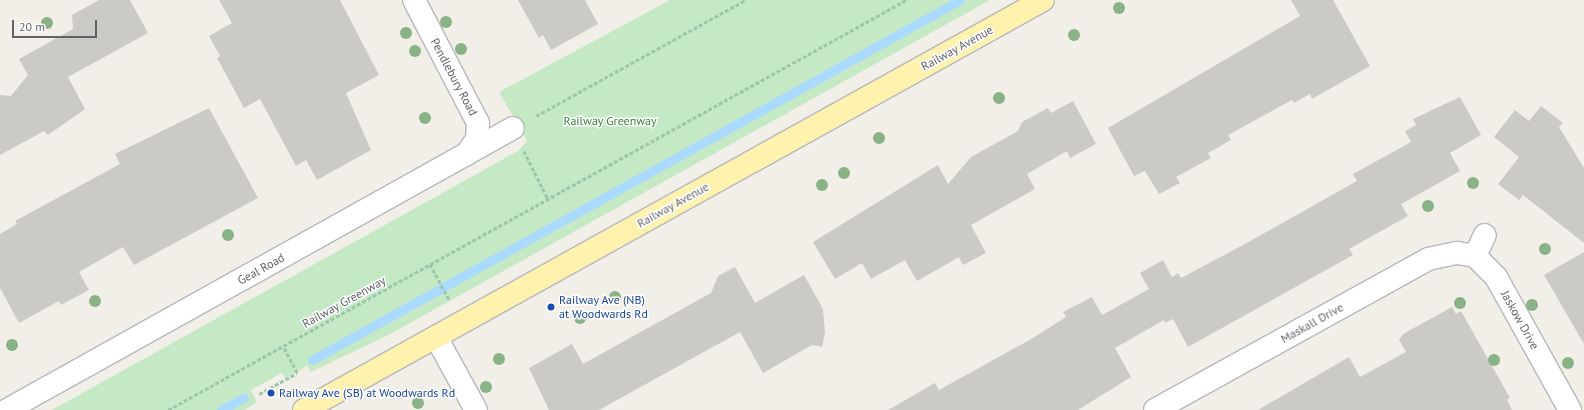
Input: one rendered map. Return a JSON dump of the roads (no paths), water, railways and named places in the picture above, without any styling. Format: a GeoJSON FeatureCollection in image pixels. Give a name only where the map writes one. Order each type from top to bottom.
{"type":"FeatureCollection","features":[{"type":"Feature","properties":{"kind":"main road","name":"Railway Avenue"},"geometry":{"type":"LineString","coordinates":[[304,410],[1043,0]]}},
{"type":"Feature","properties":{"kind":"street","name":"Pendlebury Road"},"geometry":{"type":"LineString","coordinates":[[414,0],[478,123],[477,139],[466,155]]}},
{"type":"Feature","properties":{"kind":"street","name":"Geal Road"},"geometry":{"type":"LineString","coordinates":[[8,410],[514,128]]}},
{"type":"Feature","properties":{"kind":"street"},"geometry":{"type":"LineString","coordinates":[[1475,256],[1485,235]]}},
{"type":"Feature","properties":{"kind":"street","name":"Maskall Drive"},"geometry":{"type":"LineString","coordinates":[[1155,410],[1428,259],[1457,253],[1475,256]]}},
{"type":"Feature","properties":{"kind":"street","name":"Jaskow Drive"},"geometry":{"type":"LineString","coordinates":[[1475,256],[1496,277],[1570,410]]}},
{"type":"Feature","properties":{"kind":"street"},"geometry":{"type":"LineString","coordinates":[[436,337],[476,410]]}},
{"type":"Feature","properties":{"kind":"waterway"},"geometry":{"type":"LineString","coordinates":[[312,360],[960,0]]}},
{"type":"Feature","properties":{"kind":"waterway"},"geometry":{"type":"LineString","coordinates":[[221,410],[244,397]]}},
{"type":"Feature","properties":{"kind":"place","name":"Railway Ave (NB) at Woodwards Rd"},"geometry":{"type":"Point","coordinates":[551,307]}},
{"type":"Feature","properties":{"kind":"place","name":"Railway Ave (SB) at Woodwards Rd"},"geometry":{"type":"Point","coordinates":[271,393]}},
{"type":"Feature","properties":{"kind":"park label","name":"Railway Greenway"},"geometry":{"type":"Point","coordinates":[610,121]}}]}
